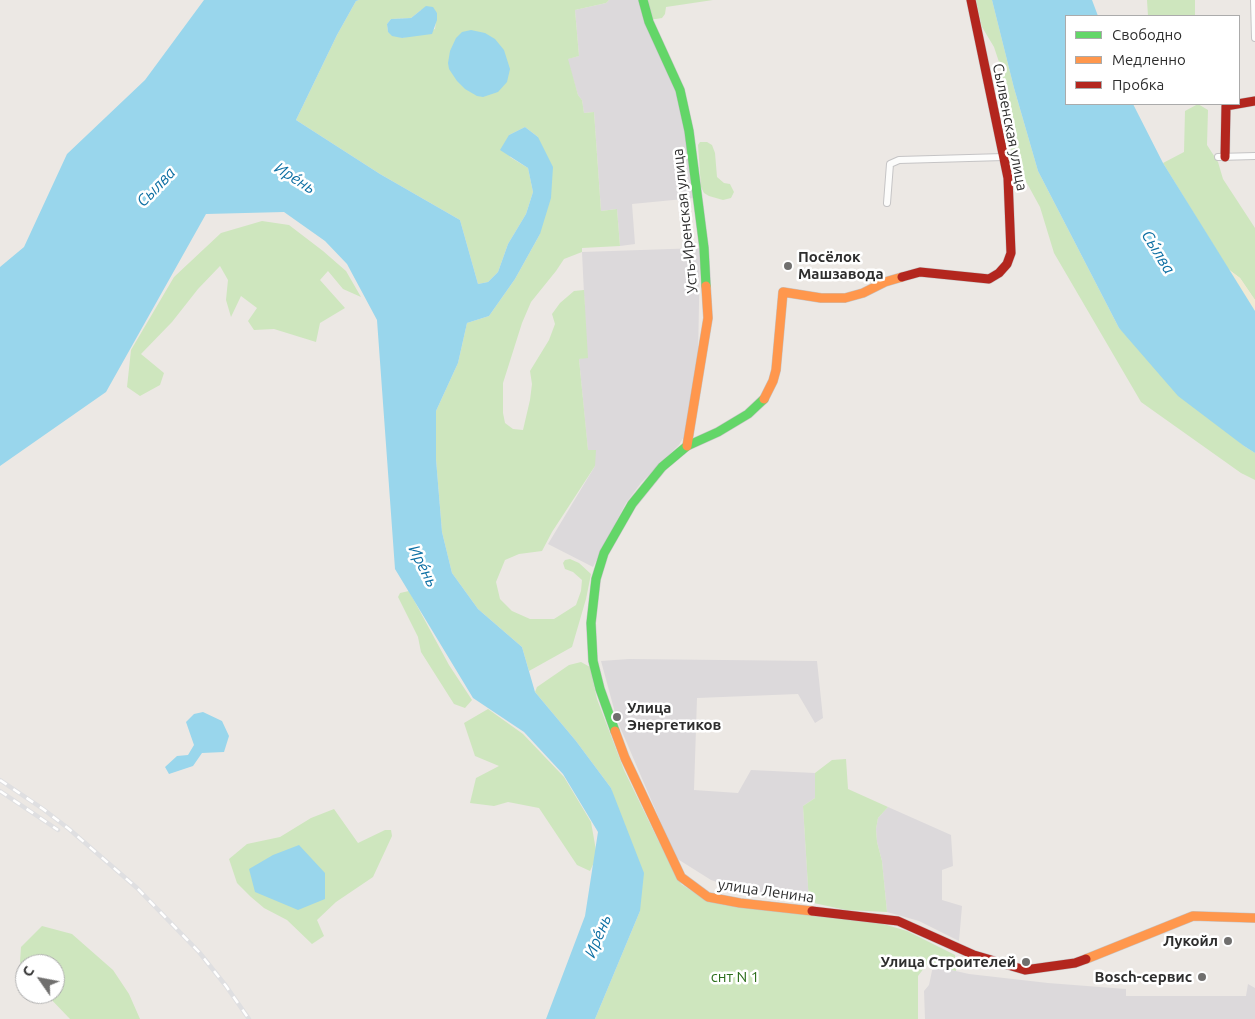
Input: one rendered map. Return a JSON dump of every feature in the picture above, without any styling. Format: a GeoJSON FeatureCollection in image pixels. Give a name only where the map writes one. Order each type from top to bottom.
{"type":"FeatureCollection","features":[{"type":"Feature","properties":{"kind":"street","name":"Усть-Иренская улица"},"geometry":{"type":"LineString","coordinates":[[643,0],[649,22],[680,90],[690,131],[704,245],[708,318],[687,446]]}},
{"type":"Feature","properties":{"kind":"street","name":"Сылвенская улица"},"geometry":{"type":"LineString","coordinates":[[687,446],[748,414],[765,398],[774,381],[776,370],[783,292],[821,298],[844,298],[864,292],[885,282],[920,272],[984,279],[993,277],[1007,264],[1011,253],[1010,192],[971,0]]}},
{"type":"Feature","properties":{"kind":"street"},"geometry":{"type":"LineString","coordinates":[[1254,0],[1255,38]]}},
{"type":"Feature","properties":{"kind":"street"},"geometry":{"type":"LineString","coordinates":[[1240,104],[1255,101]]}},
{"type":"Feature","properties":{"kind":"street"},"geometry":{"type":"LineString","coordinates":[[1232,105],[1226,106],[1221,157],[1255,156]]}},
{"type":"Feature","properties":{"kind":"street"},"geometry":{"type":"LineString","coordinates":[[887,203],[890,164],[899,160],[1004,157]]}},
{"type":"Feature","properties":{"kind":"street","name":"улица Ленина"},"geometry":{"type":"LineString","coordinates":[[687,446],[676,454],[647,484],[624,515],[600,565],[593,593],[591,623],[593,661],[600,688],[625,758],[681,877],[708,897],[740,903],[898,921],[974,955],[1025,970],[1075,963],[1192,916],[1255,918]]}},
{"type":"Feature","properties":{"kind":"shaded area"},"geometry":{"type":"Polygon","coordinates":[[[609,0],[639,0],[678,92],[688,142],[694,198],[632,204],[635,244],[620,246],[617,209],[601,211],[594,112],[584,113],[582,100],[578,95],[567,59],[579,56],[575,10],[606,3],[609,0]]]}},
{"type":"Feature","properties":{"kind":"shaded area"},"geometry":{"type":"Polygon","coordinates":[[[700,248],[698,358],[685,435],[679,445],[641,483],[626,503],[593,567],[548,544],[595,466],[588,451],[579,359],[587,357],[582,252],[700,248]]]}},
{"type":"Feature","properties":{"kind":"shaded area"},"geometry":{"type":"Polygon","coordinates":[[[629,659],[817,661],[823,718],[815,723],[798,694],[697,698],[694,790],[738,793],[751,770],[815,773],[815,798],[803,806],[809,902],[749,893],[711,880],[676,858],[617,720],[601,661],[629,659]]]}},
{"type":"Feature","properties":{"kind":"shaded area"},"geometry":{"type":"Polygon","coordinates":[[[888,807],[951,835],[953,866],[942,870],[942,900],[962,906],[959,941],[919,921],[887,912],[882,861],[876,829],[878,818],[888,807]]]}},
{"type":"Feature","properties":{"kind":"shaded area"},"geometry":{"type":"Polygon","coordinates":[[[933,966],[969,974],[1126,989],[1126,996],[1246,996],[1248,984],[1255,988],[1255,1019],[925,1019],[924,991],[929,985],[933,966]]]}},
{"type":"Feature","properties":{"kind":"green space"},"geometry":{"type":"Polygon","coordinates":[[[609,0],[606,3],[575,10],[579,56],[568,59],[578,95],[582,100],[584,113],[594,112],[601,211],[617,209],[620,246],[582,248],[582,252],[564,259],[531,302],[522,323],[503,383],[505,423],[513,429],[523,430],[532,384],[530,371],[549,340],[555,324],[552,314],[560,303],[574,291],[584,290],[588,358],[579,359],[588,450],[596,450],[595,466],[552,532],[542,551],[519,554],[505,560],[496,582],[500,599],[512,611],[530,619],[554,619],[576,605],[581,591],[582,580],[573,572],[565,569],[563,563],[565,560],[570,559],[579,563],[591,574],[572,647],[529,671],[522,647],[478,609],[452,573],[442,532],[436,459],[436,411],[458,363],[467,323],[489,316],[515,279],[540,234],[538,137],[525,127],[509,135],[510,157],[528,168],[533,192],[526,214],[508,244],[498,272],[488,282],[478,284],[460,220],[380,174],[296,120],[337,35],[356,1],[609,0]],[[421,10],[411,18],[391,19],[387,24],[388,32],[402,38],[435,29],[437,13],[421,10]]]}},
{"type":"Feature","properties":{"kind":"green space"},"geometry":{"type":"Polygon","coordinates":[[[648,0],[713,0],[666,7],[662,18],[653,19],[648,0]]]}},
{"type":"Feature","properties":{"kind":"green space"},"geometry":{"type":"Polygon","coordinates":[[[976,0],[992,0],[1014,88],[1038,171],[1119,328],[1244,446],[1255,453],[1255,480],[1241,473],[1141,402],[1054,253],[1040,207],[1012,156],[1000,65],[994,47],[982,27],[976,0]]]}},
{"type":"Feature","properties":{"kind":"green space"},"geometry":{"type":"Polygon","coordinates":[[[1147,0],[1195,0],[1195,15],[1148,15],[1147,0]]]}},
{"type":"Feature","properties":{"kind":"green space"},"geometry":{"type":"Polygon","coordinates":[[[1196,105],[1208,110],[1207,145],[1218,162],[1223,179],[1255,228],[1255,300],[1240,278],[1228,269],[1163,163],[1184,152],[1185,111],[1196,105]]]}},
{"type":"Feature","properties":{"kind":"green space"},"geometry":{"type":"Polygon","coordinates":[[[700,142],[707,142],[712,145],[715,153],[717,177],[724,183],[730,184],[734,192],[731,198],[723,200],[704,193],[701,187],[698,145],[700,142]]]}},
{"type":"Feature","properties":{"kind":"green space"},"geometry":{"type":"Polygon","coordinates":[[[262,221],[289,225],[323,251],[346,271],[361,297],[343,289],[328,271],[320,280],[345,308],[320,323],[316,342],[274,329],[254,330],[248,321],[257,308],[241,296],[231,317],[226,300],[228,280],[220,266],[198,289],[172,322],[141,354],[164,373],[160,385],[140,396],[127,387],[131,350],[174,277],[221,233],[262,221]]]}},
{"type":"Feature","properties":{"kind":"green space"},"geometry":{"type":"Polygon","coordinates":[[[409,591],[449,665],[472,700],[465,708],[454,704],[421,652],[418,637],[398,597],[400,593],[409,591]]]}},
{"type":"Feature","properties":{"kind":"green space","name":"снт N 1"},"geometry":{"type":"Polygon","coordinates":[[[581,662],[590,667],[597,699],[624,770],[681,884],[704,899],[724,905],[880,923],[907,931],[955,955],[956,971],[933,966],[928,963],[918,976],[918,1019],[595,1019],[640,911],[611,788],[576,741],[535,692],[537,687],[569,665],[581,662]]]}},
{"type":"Feature","properties":{"kind":"green space"},"geometry":{"type":"Polygon","coordinates":[[[488,709],[523,734],[564,777],[591,822],[597,856],[590,871],[577,865],[539,808],[508,802],[494,806],[470,803],[476,778],[499,766],[475,756],[464,723],[488,709]]]}},
{"type":"Feature","properties":{"kind":"green space"},"geometry":{"type":"Polygon","coordinates":[[[846,759],[848,789],[888,807],[878,818],[876,829],[882,861],[887,912],[846,910],[809,902],[803,806],[815,798],[815,773],[832,760],[846,759]]]}},
{"type":"Feature","properties":{"kind":"green space"},"geometry":{"type":"Polygon","coordinates":[[[334,809],[358,843],[385,830],[391,830],[392,836],[373,877],[336,902],[317,920],[324,936],[312,944],[287,920],[264,908],[237,883],[229,859],[247,844],[280,837],[311,818],[334,809]]]}},
{"type":"Feature","properties":{"kind":"green space"},"geometry":{"type":"Polygon","coordinates":[[[42,926],[72,934],[113,970],[129,994],[140,1019],[70,1019],[56,1004],[65,1004],[65,954],[21,954],[21,947],[42,926]]]}},
{"type":"Feature","properties":{"kind":"sand"},"geometry":{"type":"Polygon","coordinates":[[[1228,269],[1240,278],[1255,300],[1255,311],[1228,269]]]}},
{"type":"Feature","properties":{"kind":"water"},"geometry":{"type":"Polygon","coordinates":[[[204,0],[359,0],[356,1],[337,35],[296,120],[380,174],[460,220],[478,284],[488,282],[498,272],[508,244],[526,214],[533,192],[528,168],[500,150],[509,135],[525,127],[538,137],[553,167],[551,198],[540,234],[515,279],[489,316],[467,323],[458,363],[436,411],[436,459],[442,532],[452,573],[478,609],[522,647],[535,692],[576,741],[611,788],[644,873],[640,911],[595,1019],[546,1019],[585,916],[598,832],[563,774],[524,732],[473,698],[395,569],[377,320],[347,264],[325,241],[284,212],[206,214],[106,392],[0,466],[0,267],[24,247],[67,154],[145,80],[204,0]]]}},
{"type":"Feature","properties":{"kind":"water","name":"Сы́лва"},"geometry":{"type":"Polygon","coordinates":[[[992,0],[1092,0],[1098,15],[1065,15],[1065,105],[1134,105],[1163,163],[1255,311],[1255,453],[1178,396],[1119,328],[1038,171],[1014,88],[992,0]]]}},
{"type":"Feature","properties":{"kind":"water"},"geometry":{"type":"Polygon","coordinates":[[[426,6],[433,7],[437,13],[437,20],[432,34],[402,38],[392,36],[388,32],[387,24],[391,19],[411,18],[426,6]]]}},
{"type":"Feature","properties":{"kind":"water"},"geometry":{"type":"Polygon","coordinates":[[[471,30],[485,33],[495,39],[504,50],[510,69],[507,82],[498,92],[483,97],[477,96],[465,89],[449,69],[450,51],[456,38],[462,32],[471,30]]]}},
{"type":"Feature","properties":{"kind":"water"},"geometry":{"type":"Polygon","coordinates":[[[203,712],[222,721],[229,736],[224,752],[202,753],[193,766],[169,774],[165,767],[177,756],[188,755],[194,745],[186,722],[194,714],[203,712]]]}},
{"type":"Feature","properties":{"kind":"water"},"geometry":{"type":"Polygon","coordinates":[[[299,845],[325,873],[325,899],[298,910],[255,892],[249,869],[273,855],[299,845]]]}},
{"type":"Feature","properties":{"kind":"railway"},"geometry":{"type":"LineString","coordinates":[[0,780],[69,829],[137,888],[199,952],[249,1019]]}},
{"type":"Feature","properties":{"kind":"railway"},"geometry":{"type":"LineString","coordinates":[[0,791],[58,830]]}},
{"type":"Feature","properties":{"kind":"traffic: fast"},"geometry":{"type":"LineString","coordinates":[[643,0],[649,22],[680,90],[689,131],[704,248],[706,286]]}},
{"type":"Feature","properties":{"kind":"traffic: fast"},"geometry":{"type":"LineString","coordinates":[[615,731],[600,689],[593,661],[591,623],[596,579],[604,553],[632,504],[662,467],[687,446],[718,432],[748,414],[764,399]]}},
{"type":"Feature","properties":{"kind":"traffic: slow"},"geometry":{"type":"LineString","coordinates":[[764,399],[776,370],[783,292],[821,298],[845,298],[863,293],[885,282],[902,277]]}},
{"type":"Feature","properties":{"kind":"traffic: slow"},"geometry":{"type":"LineString","coordinates":[[687,446],[708,318],[706,286]]}},
{"type":"Feature","properties":{"kind":"traffic: slow"},"geometry":{"type":"LineString","coordinates":[[615,731],[625,758],[681,877],[708,897],[740,903],[812,911]]}},
{"type":"Feature","properties":{"kind":"traffic: slow"},"geometry":{"type":"LineString","coordinates":[[1086,959],[1193,916],[1255,918]]}},
{"type":"Feature","properties":{"kind":"traffic: jam"},"geometry":{"type":"LineString","coordinates":[[902,277],[920,272],[989,279],[999,273],[1007,264],[1011,253],[1008,178],[971,0]]}},
{"type":"Feature","properties":{"kind":"traffic: jam"},"geometry":{"type":"LineString","coordinates":[[1240,104],[1255,101]]}},
{"type":"Feature","properties":{"kind":"traffic: jam"},"geometry":{"type":"LineString","coordinates":[[1225,157],[1226,106],[1232,105]]}},
{"type":"Feature","properties":{"kind":"traffic: jam"},"geometry":{"type":"LineString","coordinates":[[812,911],[898,921],[974,955],[1025,970],[1075,963],[1086,959]]}},
{"type":"Feature","properties":{"kind":"place","name":"Посёлок Машзавода"},"geometry":{"type":"Point","coordinates":[788,266]}},
{"type":"Feature","properties":{"kind":"place","name":"Улица Энергетиков"},"geometry":{"type":"Point","coordinates":[617,717]}},
{"type":"Feature","properties":{"kind":"place","name":"Лукойл"},"geometry":{"type":"Point","coordinates":[1228,941]}},
{"type":"Feature","properties":{"kind":"place","name":"Улица Строителей"},"geometry":{"type":"Point","coordinates":[1026,962]}},
{"type":"Feature","properties":{"kind":"place","name":"Bosch-сервис"},"geometry":{"type":"Point","coordinates":[1202,977]}},
{"type":"Feature","properties":{"kind":"water label","name":"Ире́нь"},"geometry":{"type":"Point","coordinates":[295,178]}},
{"type":"Feature","properties":{"kind":"water label","name":"Сылва"},"geometry":{"type":"Point","coordinates":[156,187]}},
{"type":"Feature","properties":{"kind":"water label","name":"Ире́нь"},"geometry":{"type":"Point","coordinates":[423,566]}},
{"type":"Feature","properties":{"kind":"water label","name":"Ире́нь"},"geometry":{"type":"Point","coordinates":[598,936]}}]}
